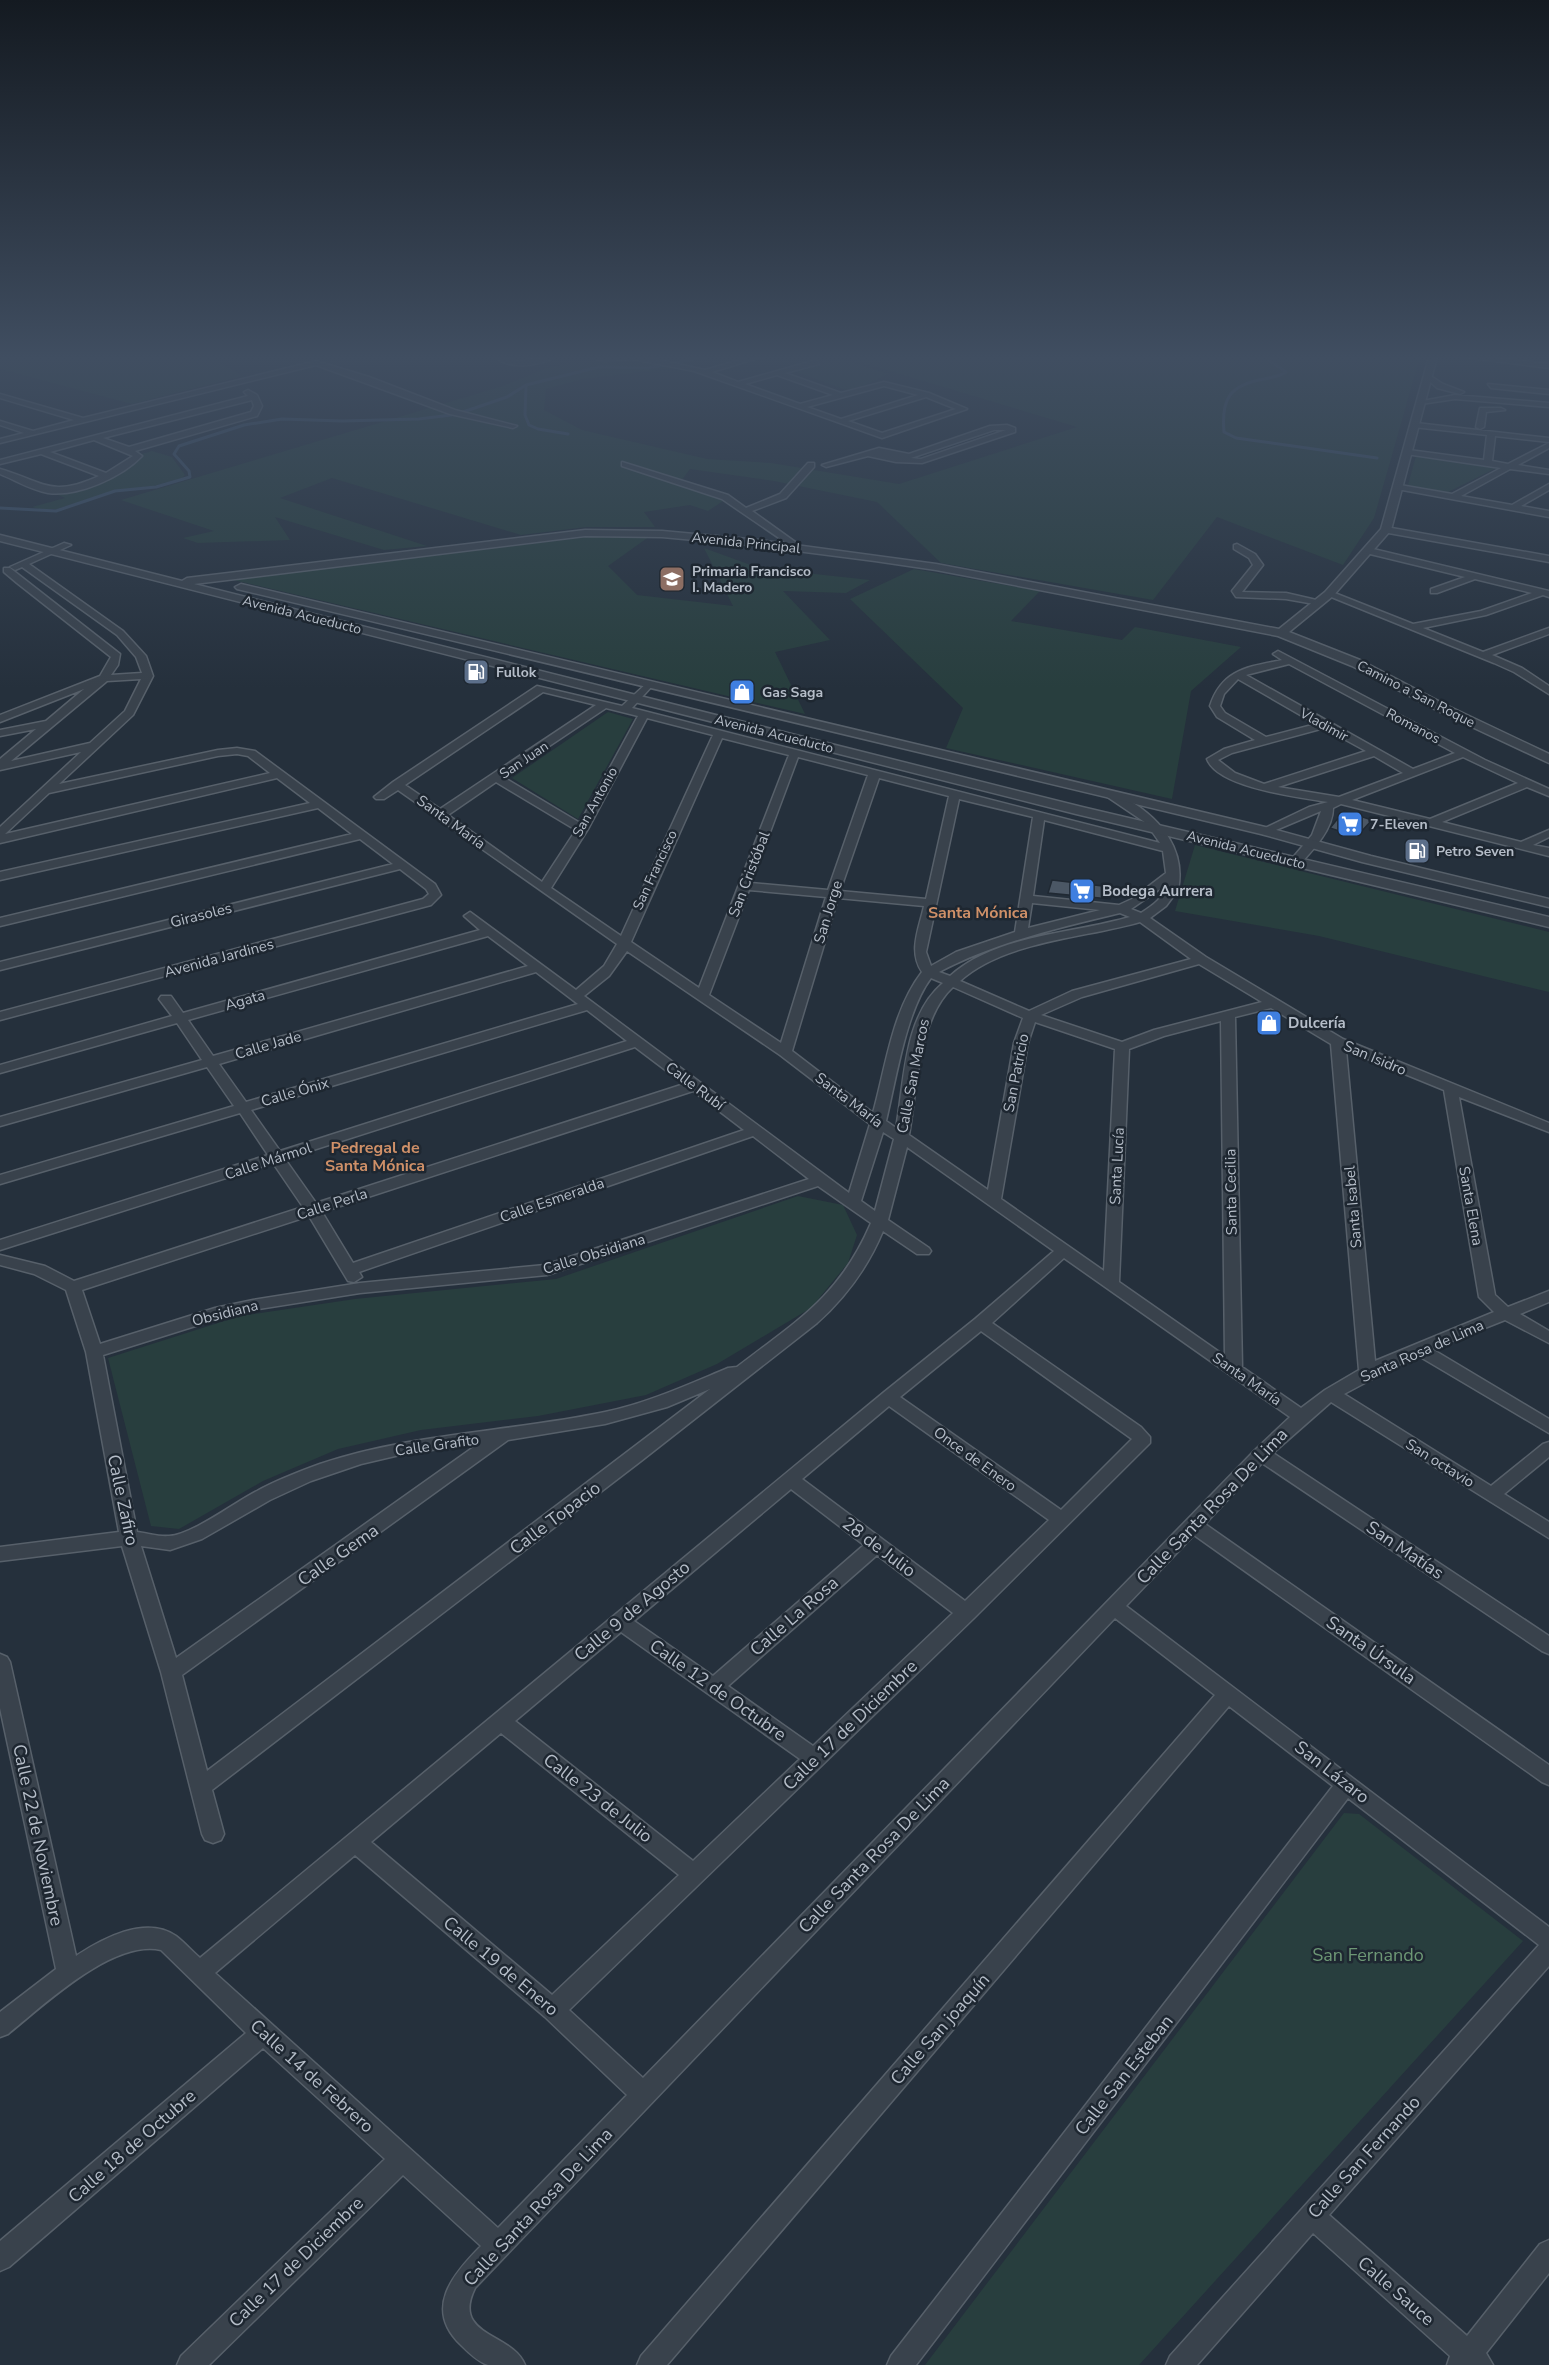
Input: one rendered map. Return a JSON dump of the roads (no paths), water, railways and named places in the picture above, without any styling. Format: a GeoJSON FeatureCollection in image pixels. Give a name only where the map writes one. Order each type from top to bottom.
{"type":"FeatureCollection","features":[{"type":"Feature","properties":{"kind":"street"},"geometry":{"type":"LineString","coordinates":[[83,467],[105,476]]}},
{"type":"Feature","properties":{"kind":"street"},"geometry":{"type":"LineString","coordinates":[[0,471],[44,489],[55,491],[105,476],[119,467]]}},
{"type":"Feature","properties":{"kind":"street"},"geometry":{"type":"LineString","coordinates":[[635,467],[725,497],[801,549]]}},
{"type":"Feature","properties":{"kind":"street"},"geometry":{"type":"LineString","coordinates":[[745,511],[783,496],[809,467]]}},
{"type":"Feature","properties":{"kind":"street"},"geometry":{"type":"LineString","coordinates":[[1281,633],[1329,594],[1386,530],[1406,467]]}},
{"type":"Feature","properties":{"kind":"street"},"geometry":{"type":"LineString","coordinates":[[1452,497],[1507,467]]}},
{"type":"Feature","properties":{"kind":"street"},"geometry":{"type":"LineString","coordinates":[[1519,467],[1549,472]]}},
{"type":"Feature","properties":{"kind":"street"},"geometry":{"type":"LineString","coordinates":[[1514,508],[1549,486]]}},
{"type":"Feature","properties":{"kind":"street"},"geometry":{"type":"LineString","coordinates":[[1400,487],[1549,513]]}},
{"type":"Feature","properties":{"kind":"street","name":"Avenida Acueducto"},"geometry":{"type":"LineString","coordinates":[[0,528],[206,580],[1265,831],[1367,859],[1549,903]]}},
{"type":"Feature","properties":{"kind":"street"},"geometry":{"type":"LineString","coordinates":[[1386,530],[1549,559]]}},
{"type":"Feature","properties":{"kind":"street","name":"Avenida Principal"},"geometry":{"type":"LineString","coordinates":[[206,580],[585,533],[644,533],[801,549],[936,567],[1281,633]]}},
{"type":"Feature","properties":{"kind":"street","name":"Avenida Acueducto"},"geometry":{"type":"LineString","coordinates":[[0,538],[630,704],[1549,922]]}},
{"type":"Feature","properties":{"kind":"street"},"geometry":{"type":"LineString","coordinates":[[4,572],[67,545]]}},
{"type":"Feature","properties":{"kind":"street"},"geometry":{"type":"LineString","coordinates":[[1237,547],[1252,556],[1258,565],[1237,591],[1239,595],[1287,596],[1320,602]]}},
{"type":"Feature","properties":{"kind":"street"},"geometry":{"type":"LineString","coordinates":[[1369,551],[1547,591]]}},
{"type":"Feature","properties":{"kind":"street"},"geometry":{"type":"LineString","coordinates":[[0,833],[129,713],[148,676],[141,656],[127,639],[22,564]]}},
{"type":"Feature","properties":{"kind":"street"},"geometry":{"type":"LineString","coordinates":[[0,766],[48,723],[104,678],[116,660],[116,656],[95,636],[4,572]]}},
{"type":"Feature","properties":{"kind":"street"},"geometry":{"type":"LineString","coordinates":[[1434,591],[1475,576]]}},
{"type":"Feature","properties":{"kind":"street"},"geometry":{"type":"LineString","coordinates":[[158,579],[206,580]]}},
{"type":"Feature","properties":{"kind":"street"},"geometry":{"type":"LineString","coordinates":[[1413,627],[1483,613],[1547,591]]}},
{"type":"Feature","properties":{"kind":"street"},"geometry":{"type":"LineString","coordinates":[[1329,594],[1518,670],[1548,688]]}},
{"type":"Feature","properties":{"kind":"street"},"geometry":{"type":"LineString","coordinates":[[1483,655],[1549,631]]}},
{"type":"Feature","properties":{"kind":"street","name":"Camino a San Roque"},"geometry":{"type":"LineString","coordinates":[[1281,633],[1356,663],[1444,709],[1549,759]]}},
{"type":"Feature","properties":{"kind":"street","name":"Romanos"},"geometry":{"type":"LineString","coordinates":[[1278,654],[1464,753],[1549,793]]}},
{"type":"Feature","properties":{"kind":"street"},"geometry":{"type":"LineString","coordinates":[[1264,741],[1221,715],[1215,706],[1217,694],[1223,684],[1238,675],[1290,661]]}},
{"type":"Feature","properties":{"kind":"street","name":"Vladimir"},"geometry":{"type":"LineString","coordinates":[[1238,675],[1323,725],[1412,773]]}},
{"type":"Feature","properties":{"kind":"street"},"geometry":{"type":"LineString","coordinates":[[0,719],[104,678],[148,676]]}},
{"type":"Feature","properties":{"kind":"street"},"geometry":{"type":"LineString","coordinates":[[630,704],[648,685]]}},
{"type":"Feature","properties":{"kind":"street"},"geometry":{"type":"LineString","coordinates":[[380,797],[542,688],[605,704],[630,704],[644,714],[1170,849]]}},
{"type":"Feature","properties":{"kind":"street","name":"San Juan"},"geometry":{"type":"LineString","coordinates":[[441,814],[605,704]]}},
{"type":"Feature","properties":{"kind":"street","name":"San Antonio"},"geometry":{"type":"LineString","coordinates":[[544,889],[582,829],[644,714]]}},
{"type":"Feature","properties":{"kind":"street"},"geometry":{"type":"LineString","coordinates":[[0,733],[48,723]]}},
{"type":"Feature","properties":{"kind":"street"},"geometry":{"type":"LineString","coordinates":[[1323,725],[1218,754],[1212,759],[1214,764],[1231,775],[1264,788],[1431,823],[1549,852]]}},
{"type":"Feature","properties":{"kind":"street","name":"San Francisco"},"geometry":{"type":"LineString","coordinates":[[576,995],[608,972],[618,957],[622,943],[718,733]]}},
{"type":"Feature","properties":{"kind":"street"},"geometry":{"type":"LineString","coordinates":[[0,766],[95,746]]}},
{"type":"Feature","properties":{"kind":"street"},"geometry":{"type":"LineString","coordinates":[[44,791],[228,751],[251,753],[402,865]]}},
{"type":"Feature","properties":{"kind":"street","name":"San Cristóbal"},"geometry":{"type":"LineString","coordinates":[[702,996],[795,752]]}},
{"type":"Feature","properties":{"kind":"street"},"geometry":{"type":"LineString","coordinates":[[1264,788],[1375,752]]}},
{"type":"Feature","properties":{"kind":"street"},"geometry":{"type":"LineString","coordinates":[[1265,831],[1304,812],[1464,753]]}},
{"type":"Feature","properties":{"kind":"street","name":"San Jorge"},"geometry":{"type":"LineString","coordinates":[[785,1052],[833,893],[875,772]]}},
{"type":"Feature","properties":{"kind":"street"},"geometry":{"type":"LineString","coordinates":[[0,839],[279,774]]}},
{"type":"Feature","properties":{"kind":"street"},"geometry":{"type":"LineString","coordinates":[[497,778],[582,829]]}},
{"type":"Feature","properties":{"kind":"street"},"geometry":{"type":"LineString","coordinates":[[1431,823],[1527,783]]}},
{"type":"Feature","properties":{"kind":"street","name":"Santa María"},"geometry":{"type":"LineString","coordinates":[[398,784],[544,889],[785,1052],[879,1123],[1300,1416]]}},
{"type":"Feature","properties":{"kind":"street"},"geometry":{"type":"LineString","coordinates":[[955,793],[920,952],[922,962],[928,972],[1030,1016],[1122,1047],[1159,1033],[1273,1003]]}},
{"type":"Feature","properties":{"kind":"street","name":"Calle San Marcos"},"geometry":{"type":"LineString","coordinates":[[880,1222],[902,1137],[924,1015],[950,983],[970,968],[1025,946],[1142,918],[1168,896],[1173,888],[1170,849],[1159,829],[1142,814],[1112,796]]}},
{"type":"Feature","properties":{"kind":"street"},"geometry":{"type":"LineString","coordinates":[[1296,861],[1313,844],[1332,803]]}},
{"type":"Feature","properties":{"kind":"street"},"geometry":{"type":"LineString","coordinates":[[0,876],[319,804]]}},
{"type":"Feature","properties":{"kind":"street"},"geometry":{"type":"LineString","coordinates":[[1021,934],[1039,816]]}},
{"type":"Feature","properties":{"kind":"street"},"geometry":{"type":"LineString","coordinates":[[1159,829],[1210,819],[1214,833],[1204,839]]}},
{"type":"Feature","properties":{"kind":"street"},"geometry":{"type":"LineString","coordinates":[[1523,845],[1549,833]]}},
{"type":"Feature","properties":{"kind":"street"},"geometry":{"type":"LineString","coordinates":[[0,922],[362,835]]}},
{"type":"Feature","properties":{"kind":"street"},"geometry":{"type":"LineString","coordinates":[[1318,867],[1316,857],[1324,854],[1367,859]]}},
{"type":"Feature","properties":{"kind":"street","name":"Avenida Jardines"},"geometry":{"type":"LineString","coordinates":[[0,1016],[427,902],[435,895],[431,887],[402,865]]}},
{"type":"Feature","properties":{"kind":"street","name":"Girasoles"},"geometry":{"type":"LineString","coordinates":[[0,966],[402,865]]}},
{"type":"Feature","properties":{"kind":"street"},"geometry":{"type":"LineString","coordinates":[[928,972],[961,955],[1021,934],[1121,909],[1142,898],[1172,874]]}},
{"type":"Feature","properties":{"kind":"street"},"geometry":{"type":"LineString","coordinates":[[745,886],[930,903]]}},
{"type":"Feature","properties":{"kind":"street","name":"San Isidro"},"geometry":{"type":"LineString","coordinates":[[1027,899],[1121,909],[1142,918],[1201,960],[1338,1042],[1549,1128]]}},
{"type":"Feature","properties":{"kind":"street","name":"Calle Rubí"},"geometry":{"type":"LineString","coordinates":[[470,916],[820,1180],[923,1251]]}},
{"type":"Feature","properties":{"kind":"street","name":"Agata"},"geometry":{"type":"LineString","coordinates":[[0,1069],[490,932]]}},
{"type":"Feature","properties":{"kind":"street","name":"San Patricio"},"geometry":{"type":"LineString","coordinates":[[993,1202],[1021,1043],[1030,1016],[1048,1005],[1077,993],[1201,960]]}},
{"type":"Feature","properties":{"kind":"street","name":"Calle Jade"},"geometry":{"type":"LineString","coordinates":[[0,1122],[536,968]]}},
{"type":"Feature","properties":{"kind":"street","name":"Calle San Marcos"},"geometry":{"type":"LineString","coordinates":[[854,1203],[879,1123],[912,999],[928,972]]}},
{"type":"Feature","properties":{"kind":"street"},"geometry":{"type":"LineString","coordinates":[[166,999],[313,1210],[360,1288]]}},
{"type":"Feature","properties":{"kind":"street","name":"Calle Ónix"},"geometry":{"type":"LineString","coordinates":[[0,1180],[590,1005]]}},
{"type":"Feature","properties":{"kind":"street","name":"Santa Cecilia"},"geometry":{"type":"LineString","coordinates":[[1228,1015],[1234,1370]]}},
{"type":"Feature","properties":{"kind":"street","name":"Calle Mármol"},"geometry":{"type":"LineString","coordinates":[[0,1245],[638,1042]]}},
{"type":"Feature","properties":{"kind":"street","name":"Santa Isabel"},"geometry":{"type":"LineString","coordinates":[[1338,1042],[1368,1372]]}},
{"type":"Feature","properties":{"kind":"street","name":"Santa Lucía"},"geometry":{"type":"LineString","coordinates":[[1111,1284],[1122,1047]]}},
{"type":"Feature","properties":{"kind":"street","name":"Calle Perla"},"geometry":{"type":"LineString","coordinates":[[73,1287],[694,1086]]}},
{"type":"Feature","properties":{"kind":"street","name":"Santa Elena"},"geometry":{"type":"LineString","coordinates":[[1451,1089],[1487,1297],[1493,1305],[1549,1338]]}},
{"type":"Feature","properties":{"kind":"street","name":"Calle Esmeralda"},"geometry":{"type":"LineString","coordinates":[[350,1269],[755,1131]]}},
{"type":"Feature","properties":{"kind":"street","name":"Calle Obsidiana"},"geometry":{"type":"LineString","coordinates":[[360,1288],[547,1270],[820,1180]]}},
{"type":"Feature","properties":{"kind":"street","name":"Calle Topacio"},"geometry":{"type":"LineString","coordinates":[[200,1788],[648,1447],[808,1321],[842,1288],[864,1257],[880,1222]]}},
{"type":"Feature","properties":{"kind":"street","name":"Calle 9 de Agosto"},"geometry":{"type":"LineString","coordinates":[[201,1971],[889,1397],[981,1323],[1063,1251]]}},
{"type":"Feature","properties":{"kind":"street"},"geometry":{"type":"LineString","coordinates":[[0,1260],[39,1270],[73,1287]]}},
{"type":"Feature","properties":{"kind":"street","name":"Calle Zafiro"},"geometry":{"type":"LineString","coordinates":[[73,1287],[94,1352],[129,1538],[171,1672],[213,1834]]}},
{"type":"Feature","properties":{"kind":"street","name":"Obsidiana"},"geometry":{"type":"LineString","coordinates":[[94,1352],[221,1312],[360,1288]]}},
{"type":"Feature","properties":{"kind":"street","name":"Santa Rosa de Lima"},"geometry":{"type":"LineString","coordinates":[[1300,1416],[1368,1372],[1549,1296]]}},
{"type":"Feature","properties":{"kind":"street","name":"Calle 17 de Diciembre"},"geometry":{"type":"LineString","coordinates":[[553,2010],[1141,1443],[1141,1437],[1135,1431],[981,1323]]}},
{"type":"Feature","properties":{"kind":"street"},"geometry":{"type":"LineString","coordinates":[[1419,1349],[1549,1427]]}},
{"type":"Feature","properties":{"kind":"street","name":"Calle Grafito"},"geometry":{"type":"LineString","coordinates":[[0,1554],[129,1538],[158,1543],[181,1540],[284,1486],[358,1458],[408,1448],[605,1418],[661,1403],[753,1363]]}},
{"type":"Feature","properties":{"kind":"street","name":"San octavio"},"geometry":{"type":"LineString","coordinates":[[1331,1394],[1549,1532]]}},
{"type":"Feature","properties":{"kind":"street","name":"Once de Enero"},"geometry":{"type":"LineString","coordinates":[[889,1397],[1062,1520]]}},
{"type":"Feature","properties":{"kind":"street","name":"Calle Santa Rosa De Lima"},"geometry":{"type":"LineString","coordinates":[[512,2365],[464,2332],[456,2318],[456,2301],[466,2279],[500,2247],[644,2094],[1300,1416]]}},
{"type":"Feature","properties":{"kind":"street","name":"Calle Gema"},"geometry":{"type":"LineString","coordinates":[[171,1672],[504,1435]]}},
{"type":"Feature","properties":{"kind":"street"},"geometry":{"type":"LineString","coordinates":[[1491,1495],[1549,1448]]}},
{"type":"Feature","properties":{"kind":"street","name":"San Matías"},"geometry":{"type":"LineString","coordinates":[[1261,1454],[1549,1646]]}},
{"type":"Feature","properties":{"kind":"street","name":"28 de Julio"},"geometry":{"type":"LineString","coordinates":[[791,1480],[967,1613]]}},
{"type":"Feature","properties":{"kind":"street","name":"Santa Úrsula"},"geometry":{"type":"LineString","coordinates":[[1193,1525],[1549,1776]]}},
{"type":"Feature","properties":{"kind":"street","name":"Calle La Rosa"},"geometry":{"type":"LineString","coordinates":[[713,1687],[876,1545]]}},
{"type":"Feature","properties":{"kind":"street","name":"San Lázaro"},"geometry":{"type":"LineString","coordinates":[[1114,1607],[1549,1940]]}},
{"type":"Feature","properties":{"kind":"street","name":"Calle 12 de Octubre"},"geometry":{"type":"LineString","coordinates":[[620,1621],[815,1758]]}},
{"type":"Feature","properties":{"kind":"street","name":"Calle 22 de Noviembre"},"geometry":{"type":"LineString","coordinates":[[0,1662],[68,1973]]}},
{"type":"Feature","properties":{"kind":"street","name":"Calle San joaquín"},"geometry":{"type":"LineString","coordinates":[[650,2365],[1229,1693]]}},
{"type":"Feature","properties":{"kind":"street","name":"Calle 23 de Julio"},"geometry":{"type":"LineString","coordinates":[[500,1721],[695,1875]]}},
{"type":"Feature","properties":{"kind":"street","name":"Calle San Esteban"},"geometry":{"type":"LineString","coordinates":[[900,2365],[1347,1784]]}},
{"type":"Feature","properties":{"kind":"street","name":"Calle 19 de Enero"},"geometry":{"type":"LineString","coordinates":[[355,1842],[553,2010],[644,2094]]}},
{"type":"Feature","properties":{"kind":"street","name":"Calle 14 de Febrero"},"geometry":{"type":"LineString","coordinates":[[68,1973],[113,1947],[138,1938],[153,1938],[167,1942],[201,1971],[263,2033],[500,2247]]}},
{"type":"Feature","properties":{"kind":"street","name":"Calle San Fernando"},"geometry":{"type":"LineString","coordinates":[[1179,2365],[1549,1950]]}},
{"type":"Feature","properties":{"kind":"street"},"geometry":{"type":"LineString","coordinates":[[0,2026],[68,1973]]}},
{"type":"Feature","properties":{"kind":"street","name":"Calle 18 de Octubre"},"geometry":{"type":"LineString","coordinates":[[0,2258],[263,2033]]}},
{"type":"Feature","properties":{"kind":"street","name":"Calle 17 de Diciembre"},"geometry":{"type":"LineString","coordinates":[[190,2365],[402,2159]]}},
{"type":"Feature","properties":{"kind":"street","name":"Calle Sauce"},"geometry":{"type":"LineString","coordinates":[[1312,2216],[1469,2361]]}},
{"type":"Feature","properties":{"kind":"street"},"geometry":{"type":"LineString","coordinates":[[1469,2361],[1549,2253]]}},
{"type":"Feature","properties":{"kind":"waterway"},"geometry":{"type":"LineString","coordinates":[[0,508],[56,511],[115,491],[156,487],[190,477],[186,467]]}},
{"type":"Feature","properties":{"kind":"place","name":"Primaria Francisco I. Madero"},"geometry":{"type":"Point","coordinates":[672,579]}},
{"type":"Feature","properties":{"kind":"place","name":"Fullok"},"geometry":{"type":"Point","coordinates":[476,672]}},
{"type":"Feature","properties":{"kind":"place","name":"Gas Saga"},"geometry":{"type":"Point","coordinates":[742,692]}},
{"type":"Feature","properties":{"kind":"place","name":"7-Eleven"},"geometry":{"type":"Point","coordinates":[1350,824]}},
{"type":"Feature","properties":{"kind":"place","name":"Petro Seven"},"geometry":{"type":"Point","coordinates":[1417,851]}},
{"type":"Feature","properties":{"kind":"place","name":"Bodega Aurrera"},"geometry":{"type":"Point","coordinates":[1082,891]}},
{"type":"Feature","properties":{"kind":"place","name":"Dulcería"},"geometry":{"type":"Point","coordinates":[1269,1023]}},
{"type":"Feature","properties":{"kind":"district","name":"Santa Mónica"},"geometry":{"type":"Point","coordinates":[978,913]}},
{"type":"Feature","properties":{"kind":"district","name":"Pedregal de Santa Mónica"},"geometry":{"type":"Point","coordinates":[375,1157]}},
{"type":"Feature","properties":{"kind":"park label","name":"San Fernando"},"geometry":{"type":"Point","coordinates":[1368,1955]}}]}
